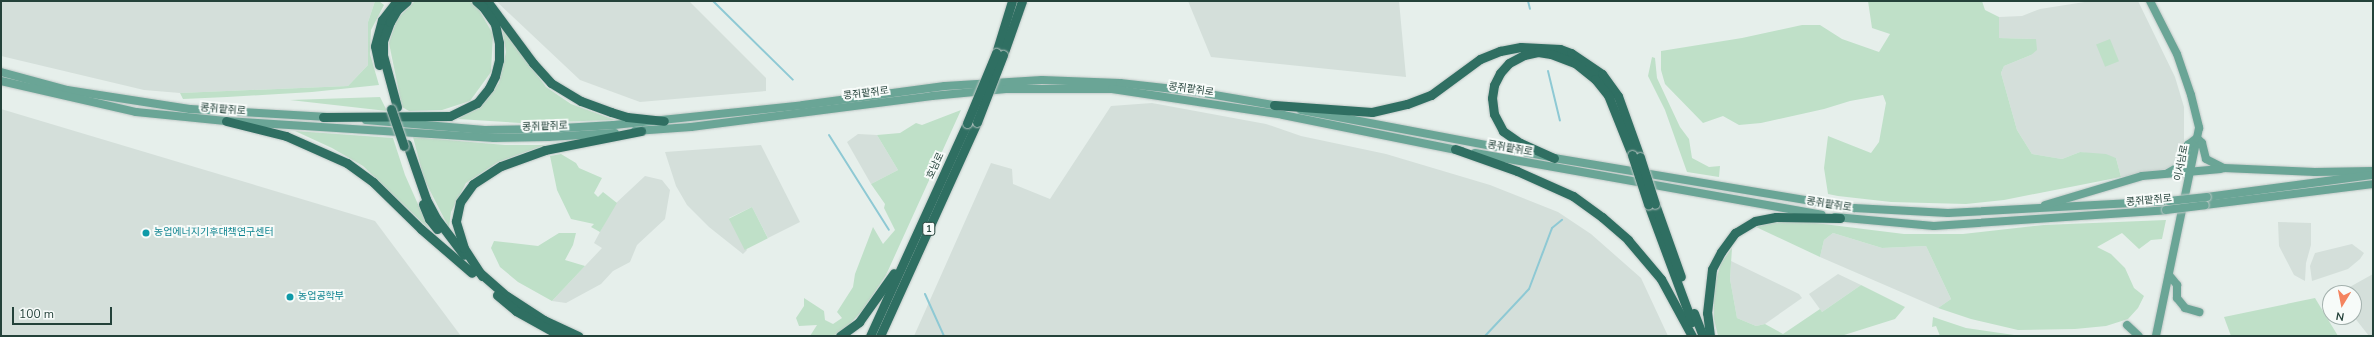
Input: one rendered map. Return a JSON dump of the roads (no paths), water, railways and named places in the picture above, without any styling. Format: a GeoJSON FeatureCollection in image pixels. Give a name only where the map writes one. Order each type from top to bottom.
{"type":"FeatureCollection","features":[{"type":"Feature","properties":{"kind":"highway"},"geometry":{"type":"LineString","coordinates":[[397,1],[382,20],[376,46],[420,197],[429,219],[472,272]]}},
{"type":"Feature","properties":{"kind":"highway"},"geometry":{"type":"LineString","coordinates":[[394,108],[383,55],[383,41],[390,22],[397,10],[407,1]]}},
{"type":"Feature","properties":{"kind":"highway"},"geometry":{"type":"LineString","coordinates":[[323,117],[450,116],[477,102],[495,76],[498,60],[498,43],[495,24],[483,7],[476,1]]}},
{"type":"Feature","properties":{"kind":"highway"},"geometry":{"type":"LineString","coordinates":[[487,1],[551,83],[581,101],[610,112],[627,117],[664,121]]}},
{"type":"Feature","properties":{"kind":"highway","name":"호남로"},"geometry":{"type":"LineString","coordinates":[[880,336],[978,122],[999,54],[1012,1]]}},
{"type":"Feature","properties":{"kind":"highway","name":"호남로"},"geometry":{"type":"LineString","coordinates":[[870,336],[1022,1]]}},
{"type":"Feature","properties":{"kind":"highway"},"geometry":{"type":"LineString","coordinates":[[1274,105],[1372,112],[1407,104],[1431,94],[1480,59],[1500,51],[1521,47],[1560,48],[1571,53],[1602,74],[1618,96],[1651,204],[1697,336]]}},
{"type":"Feature","properties":{"kind":"highway"},"geometry":{"type":"LineString","coordinates":[[1554,158],[1520,143],[1503,131],[1494,114],[1492,98],[1494,85],[1500,73],[1509,63],[1524,55],[1538,52],[1551,54],[1575,63],[1595,79],[1608,95],[1636,156]]}},
{"type":"Feature","properties":{"kind":"highway"},"geometry":{"type":"LineString","coordinates":[[226,121],[286,136],[347,163],[373,182],[421,229],[516,311],[561,336]]}},
{"type":"Feature","properties":{"kind":"highway"},"geometry":{"type":"LineString","coordinates":[[482,276],[464,248],[456,221],[460,202],[472,184],[501,166],[545,150],[641,131]]}},
{"type":"Feature","properties":{"kind":"highway"},"geometry":{"type":"LineString","coordinates":[[405,145],[426,199],[436,218],[482,276],[507,296],[544,320],[578,336]]}},
{"type":"Feature","properties":{"kind":"highway"},"geometry":{"type":"LineString","coordinates":[[1455,149],[1517,171],[1573,196],[1602,217],[1628,240],[1661,279],[1692,336]]}},
{"type":"Feature","properties":{"kind":"highway"},"geometry":{"type":"LineString","coordinates":[[1651,204],[1703,336]]}},
{"type":"Feature","properties":{"kind":"highway"},"geometry":{"type":"LineString","coordinates":[[1710,336],[1707,313],[1712,268],[1721,252],[1735,233],[1755,221],[1776,217],[1840,218]]}},
{"type":"Feature","properties":{"kind":"highway"},"geometry":{"type":"LineString","coordinates":[[840,336],[858,322],[879,296],[914,241]]}},
{"type":"Feature","properties":{"kind":"main road","name":"이서남로"},"geometry":{"type":"LineString","coordinates":[[2150,1],[2177,54],[2191,95],[2199,128],[2156,336]]}},
{"type":"Feature","properties":{"kind":"main road","name":"콩쥐팥쥐로"},"geometry":{"type":"LineString","coordinates":[[1,72],[67,90],[190,109],[323,117],[485,130],[545,129],[664,121],[945,86],[1042,80],[1120,83],[1192,91],[1554,158],[1854,208],[1948,213],[2031,210],[2168,201],[2206,201],[2373,184]]}},
{"type":"Feature","properties":{"kind":"main road","name":"콩쥐팥쥐로"},"geometry":{"type":"LineString","coordinates":[[1,81],[124,110],[226,121],[494,138],[548,137],[691,127],[932,96],[1006,89],[1112,89],[1283,115],[1455,149],[1840,218],[1934,226],[2166,210],[2206,201],[2373,175]]}},
{"type":"Feature","properties":{"kind":"main road"},"geometry":{"type":"LineString","coordinates":[[2168,173],[2182,162],[2188,145],[2197,138],[2202,143],[2206,160],[2224,168]]}},
{"type":"Feature","properties":{"kind":"main road"},"geometry":{"type":"LineString","coordinates":[[2031,210],[2142,176],[2168,173],[2224,168],[2315,172],[2373,171]]}},
{"type":"Feature","properties":{"kind":"main road"},"geometry":{"type":"LineString","coordinates":[[2169,275],[2177,285],[2177,298],[2185,308],[2199,312]]}},
{"type":"Feature","properties":{"kind":"main road"},"geometry":{"type":"LineString","coordinates":[[2127,325],[2139,336]]}},
{"type":"Feature","properties":{"kind":"waterway"},"geometry":{"type":"LineString","coordinates":[[713,1],[793,80]]}},
{"type":"Feature","properties":{"kind":"waterway"},"geometry":{"type":"LineString","coordinates":[[1528,1],[1530,9]]}},
{"type":"Feature","properties":{"kind":"waterway"},"geometry":{"type":"LineString","coordinates":[[1548,71],[1560,121]]}},
{"type":"Feature","properties":{"kind":"waterway"},"geometry":{"type":"LineString","coordinates":[[829,135],[889,230]]}},
{"type":"Feature","properties":{"kind":"waterway"},"geometry":{"type":"LineString","coordinates":[[1485,336],[1529,289],[1552,228],[1562,220]]}},
{"type":"Feature","properties":{"kind":"waterway"},"geometry":{"type":"LineString","coordinates":[[925,294],[944,336]]}},
{"type":"Feature","properties":{"kind":"place","name":"농업에너지기후대책연구센터"},"geometry":{"type":"Point","coordinates":[146,233]}},
{"type":"Feature","properties":{"kind":"place","name":"농업공학부"},"geometry":{"type":"Point","coordinates":[290,297]}}]}
